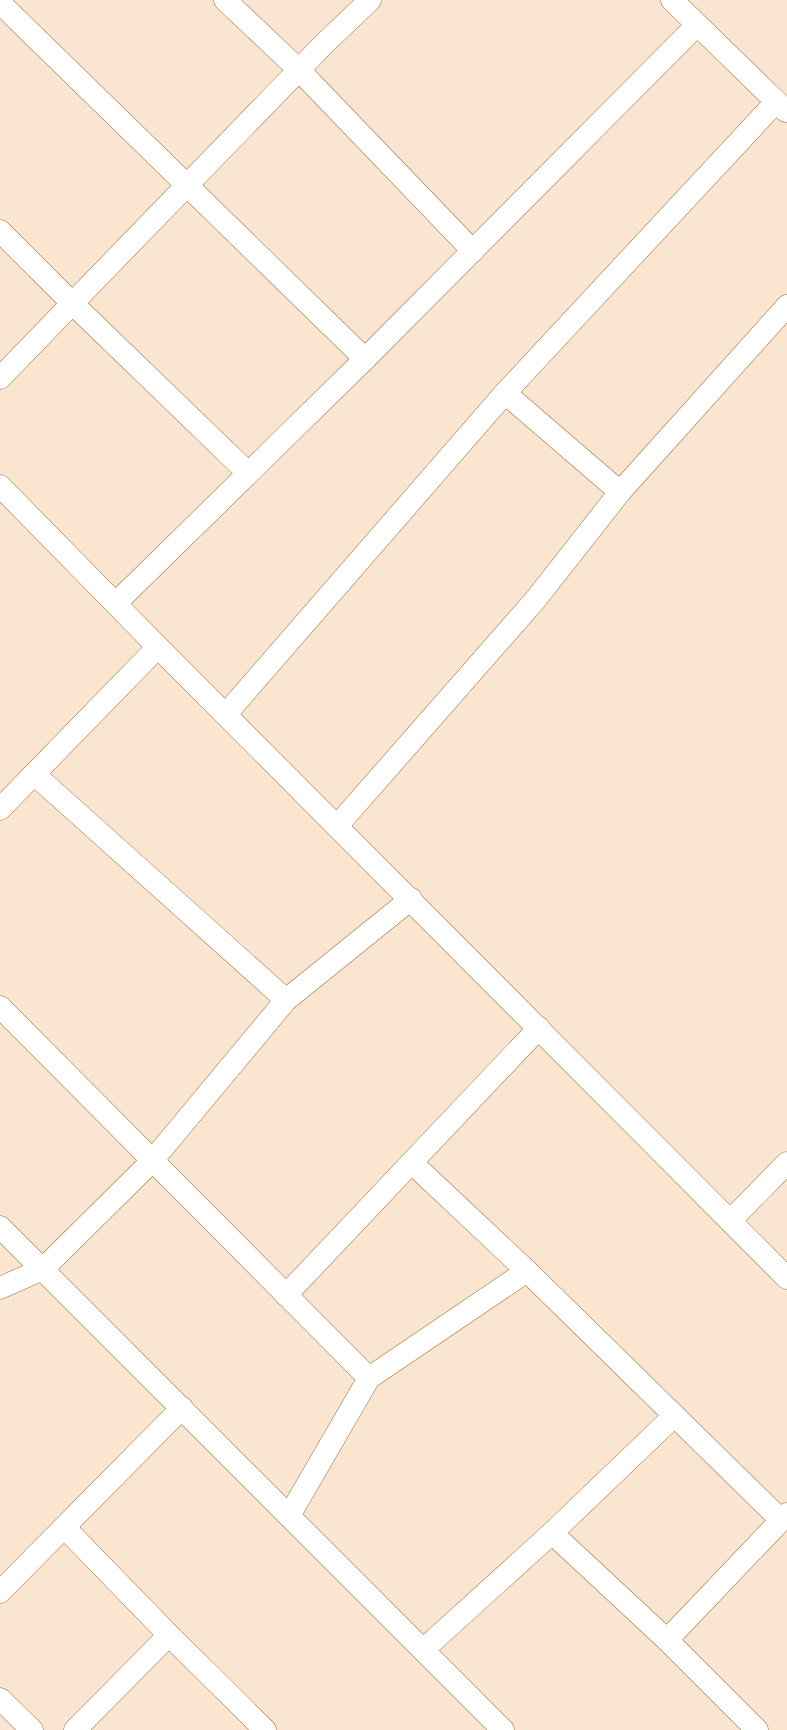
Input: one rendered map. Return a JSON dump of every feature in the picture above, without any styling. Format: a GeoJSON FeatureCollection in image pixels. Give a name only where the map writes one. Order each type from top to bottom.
{"type":"FeatureCollection","features":[{"type":"Feature","properties":{"kind":"street"},"geometry":{"type":"LineString","coordinates":[[225,0],[299,70],[473,252]]}},
{"type":"Feature","properties":{"kind":"street"},"geometry":{"type":"LineString","coordinates":[[0,378],[299,70],[370,0]]}},
{"type":"Feature","properties":{"kind":"street"},"geometry":{"type":"LineString","coordinates":[[226,714],[505,393],[781,108],[672,0]]}},
{"type":"Feature","properties":{"kind":"street"},"geometry":{"type":"LineString","coordinates":[[0,3],[365,359]]}},
{"type":"Feature","properties":{"kind":"street"},"geometry":{"type":"LineString","coordinates":[[116,603],[473,252],[697,25]]}},
{"type":"Feature","properties":{"kind":"street"},"geometry":{"type":"LineString","coordinates":[[0,231],[72,304],[248,473]]}},
{"type":"Feature","properties":{"kind":"street"},"geometry":{"type":"LineString","coordinates":[[337,826],[536,599],[620,492],[787,306]]}},
{"type":"Feature","properties":{"kind":"street"},"geometry":{"type":"LineString","coordinates":[[505,393],[620,492]]}},
{"type":"Feature","properties":{"kind":"street"},"geometry":{"type":"LineString","coordinates":[[0,486],[158,647],[411,899],[787,1278]]}},
{"type":"Feature","properties":{"kind":"street"},"geometry":{"type":"LineString","coordinates":[[0,809],[158,647]]}},
{"type":"Feature","properties":{"kind":"street"},"geometry":{"type":"LineString","coordinates":[[34,774],[286,1000]]}},
{"type":"Feature","properties":{"kind":"street"},"geometry":{"type":"LineString","coordinates":[[0,1288],[43,1269],[152,1161],[286,1000],[411,899]]}},
{"type":"Feature","properties":{"kind":"street"},"geometry":{"type":"LineString","coordinates":[[1,1012],[369,1378]]}},
{"type":"Feature","properties":{"kind":"street"},"geometry":{"type":"LineString","coordinates":[[286,1295],[539,1028]]}},
{"type":"Feature","properties":{"kind":"street"},"geometry":{"type":"LineString","coordinates":[[412,1163],[527,1271],[674,1416],[784,1517],[667,1640]]}},
{"type":"Feature","properties":{"kind":"street"},"geometry":{"type":"LineString","coordinates":[[730,1221],[787,1163]]}},
{"type":"Feature","properties":{"kind":"street"},"geometry":{"type":"LineString","coordinates":[[0,1227],[503,1730]]}},
{"type":"Feature","properties":{"kind":"street"},"geometry":{"type":"LineString","coordinates":[[289,1516],[369,1378],[527,1271]]}},
{"type":"Feature","properties":{"kind":"street"},"geometry":{"type":"LineString","coordinates":[[0,1592],[65,1528],[182,1408]]}},
{"type":"Feature","properties":{"kind":"street"},"geometry":{"type":"LineString","coordinates":[[423,1650],[552,1533],[674,1416]]}},
{"type":"Feature","properties":{"kind":"street"},"geometry":{"type":"LineString","coordinates":[[65,1528],[169,1635],[265,1730]]}},
{"type":"Feature","properties":{"kind":"street"},"geometry":{"type":"LineString","coordinates":[[552,1533],[667,1640],[757,1730]]}},
{"type":"Feature","properties":{"kind":"street"},"geometry":{"type":"LineString","coordinates":[[76,1730],[169,1635]]}},
{"type":"Feature","properties":{"kind":"street"},"geometry":{"type":"LineString","coordinates":[[0,1699],[32,1730]]}}]}
